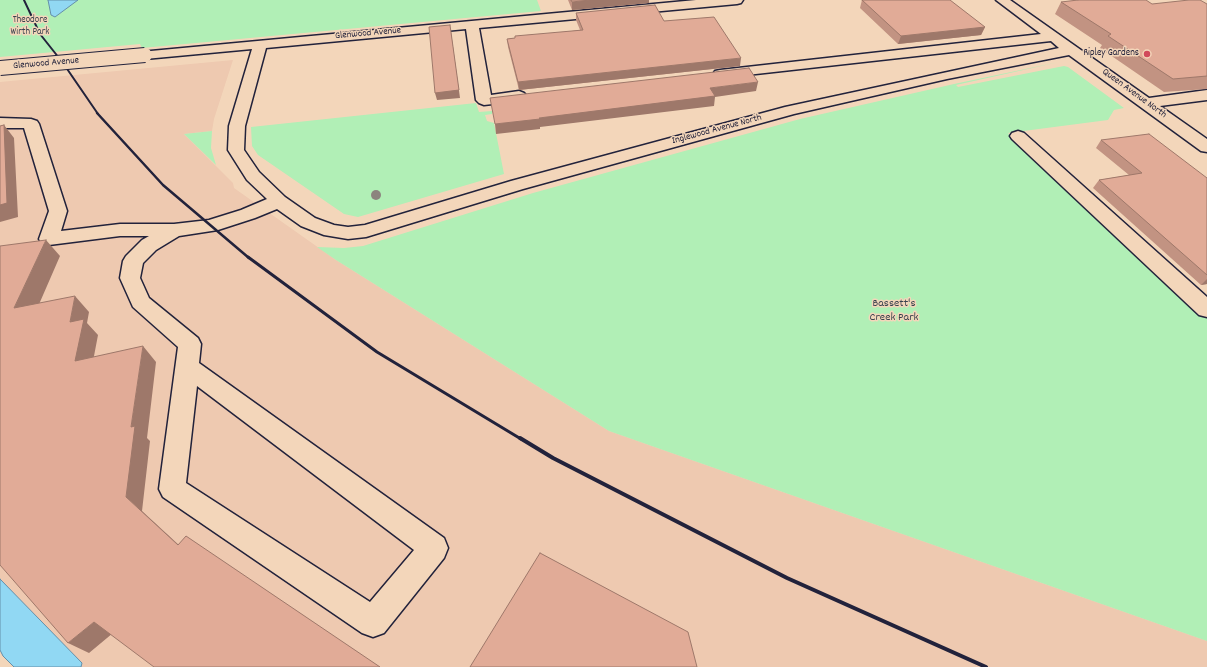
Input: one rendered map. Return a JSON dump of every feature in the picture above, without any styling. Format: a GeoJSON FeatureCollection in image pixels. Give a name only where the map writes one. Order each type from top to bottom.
{"type":"FeatureCollection","features":[{"type":"Feature","properties":{"kind":"street","name":"Glenwood Avenue"},"geometry":{"type":"LineString","coordinates":[[0,68],[472,24],[689,2],[737,0]]}},
{"type":"Feature","properties":{"kind":"street","name":"Queen Avenue North"},"geometry":{"type":"LineString","coordinates":[[1002,0],[1207,146]]}},
{"type":"Feature","properties":{"kind":"street"},"geometry":{"type":"LineString","coordinates":[[472,24],[484,100],[531,95]]}},
{"type":"Feature","properties":{"kind":"street"},"geometry":{"type":"LineString","coordinates":[[704,75],[1053,37]]}},
{"type":"Feature","properties":{"kind":"street","name":"Inglewood Avenue North"},"geometry":{"type":"LineString","coordinates":[[260,44],[237,126],[236,150],[253,176],[279,201],[308,222],[331,231],[348,233],[366,231],[517,185],[791,110],[947,74],[1072,50]]}},
{"type":"Feature","properties":{"kind":"street"},"geometry":{"type":"LineString","coordinates":[[1146,103],[1207,95]]}},
{"type":"Feature","properties":{"kind":"street"},"geometry":{"type":"LineString","coordinates":[[0,123],[31,124],[58,211],[49,239]]}},
{"type":"Feature","properties":{"kind":"street"},"geometry":{"type":"LineString","coordinates":[[1018,136],[1207,309]]}},
{"type":"Feature","properties":{"kind":"street"},"geometry":{"type":"LineString","coordinates":[[28,242],[120,230],[174,230],[211,226],[248,214],[279,201]]}},
{"type":"Feature","properties":{"kind":"street"},"geometry":{"type":"LineString","coordinates":[[174,230],[149,245],[133,261],[130,278],[140,302],[190,344],[172,489],[373,622],[434,548],[188,367]]}},
{"type":"Feature","properties":{"kind":"shaded area"},"geometry":{"type":"Polygon","coordinates":[[[233,60],[214,119],[212,131],[184,134],[233,183],[234,188],[336,260],[609,431],[1207,641],[1207,667],[80,667],[0,585],[0,82],[233,60]]]}},
{"type":"Feature","properties":{"kind":"green space","name":"Theodore Wirth Park"},"geometry":{"type":"Polygon","coordinates":[[[0,0],[537,0],[541,11],[142,48],[140,44],[0,57],[0,0]]]}},
{"type":"Feature","properties":{"kind":"green space","name":"Bassett's Creek Park"},"geometry":{"type":"Polygon","coordinates":[[[1059,62],[956,85],[958,87],[1064,66],[1068,67],[1124,108],[1114,110],[1108,120],[1008,133],[1207,318],[1207,641],[609,431],[317,247],[344,248],[363,246],[533,193],[800,119],[1059,62]]]}},
{"type":"Feature","properties":{"kind":"green space"},"geometry":{"type":"Polygon","coordinates":[[[476,103],[479,112],[492,111],[492,114],[485,115],[487,121],[494,123],[504,174],[358,217],[344,214],[258,155],[252,146],[251,127],[476,103]]]}},
{"type":"Feature","properties":{"kind":"green space"},"geometry":{"type":"Polygon","coordinates":[[[212,131],[211,148],[216,165],[184,134],[212,131]]]}},
{"type":"Feature","properties":{"kind":"water"},"geometry":{"type":"Polygon","coordinates":[[[48,0],[78,0],[55,17],[51,15],[48,0]]]}},
{"type":"Feature","properties":{"kind":"water"},"geometry":{"type":"Polygon","coordinates":[[[0,579],[82,663],[81,667],[14,667],[3,656],[0,650],[0,579]]]}},
{"type":"Feature","properties":{"kind":"building"},"geometry":{"type":"Polygon","coordinates":[[[571,0],[590,0],[572,2],[571,0]]]}},
{"type":"Feature","properties":{"kind":"building"},"geometry":{"type":"Polygon","coordinates":[[[862,0],[950,0],[985,27],[901,36],[862,0]]]}},
{"type":"Feature","properties":{"kind":"building"},"geometry":{"type":"Polygon","coordinates":[[[1078,0],[1146,0],[1152,4],[1200,0],[1207,4],[1207,76],[1173,79],[1108,36],[1111,34],[1061,2],[1078,0]]]}},
{"type":"Feature","properties":{"kind":"building"},"geometry":{"type":"Polygon","coordinates":[[[655,5],[664,21],[714,17],[741,58],[518,82],[507,39],[515,38],[515,36],[583,30],[576,13],[655,5]]]}},
{"type":"Feature","properties":{"kind":"building"},"geometry":{"type":"Polygon","coordinates":[[[450,25],[459,90],[435,93],[429,27],[450,25]]]}},
{"type":"Feature","properties":{"kind":"building"},"geometry":{"type":"Polygon","coordinates":[[[749,68],[758,82],[710,88],[715,96],[539,118],[540,119],[495,124],[490,98],[749,68]]]}},
{"type":"Feature","properties":{"kind":"building"},"geometry":{"type":"Polygon","coordinates":[[[4,125],[7,203],[0,205],[0,126],[4,125]]]}},
{"type":"Feature","properties":{"kind":"building"},"geometry":{"type":"Polygon","coordinates":[[[1149,134],[1207,178],[1207,275],[1099,180],[1142,173],[1101,140],[1149,134]]]}},
{"type":"Feature","properties":{"kind":"building"},"geometry":{"type":"Polygon","coordinates":[[[46,240],[14,308],[75,296],[70,322],[84,319],[75,361],[143,346],[131,427],[135,426],[126,497],[178,545],[186,536],[380,667],[154,667],[94,622],[68,643],[0,565],[0,246],[46,240]]]}},
{"type":"Feature","properties":{"kind":"building"},"geometry":{"type":"Polygon","coordinates":[[[540,553],[688,632],[697,667],[470,667],[540,553]]]}},
{"type":"Feature","properties":{"kind":"railway"},"geometry":{"type":"LineString","coordinates":[[24,0],[40,34],[63,63],[98,114]]}},
{"type":"Feature","properties":{"kind":"railway"},"geometry":{"type":"LineString","coordinates":[[97,113],[163,185],[249,258]]}},
{"type":"Feature","properties":{"kind":"railway"},"geometry":{"type":"LineString","coordinates":[[248,257],[377,352],[521,439]]}},
{"type":"Feature","properties":{"kind":"railway"},"geometry":{"type":"LineString","coordinates":[[520,438],[553,458],[787,578],[986,667]]}},
{"type":"Feature","properties":{"kind":"place","name":"Ripley Gardens"},"geometry":{"type":"Point","coordinates":[1147,54]}}]}
